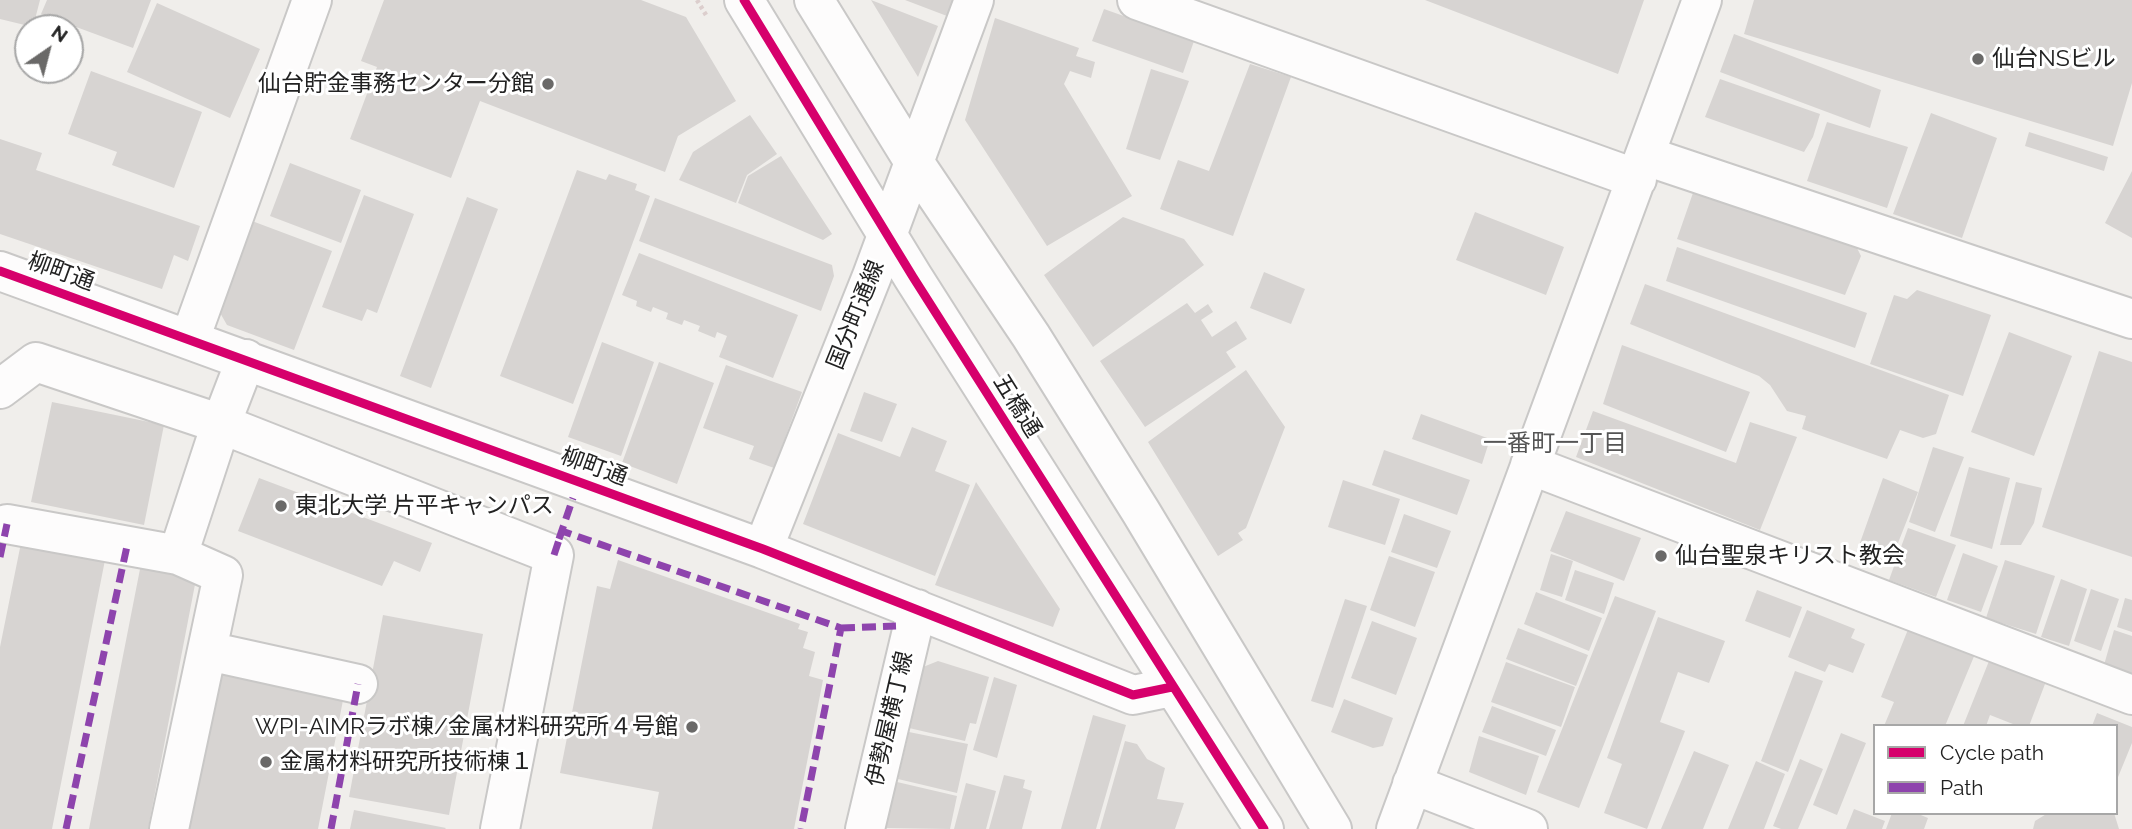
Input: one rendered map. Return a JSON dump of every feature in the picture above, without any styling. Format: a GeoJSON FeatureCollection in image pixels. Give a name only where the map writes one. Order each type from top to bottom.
{"type":"FeatureCollection","features":[{"type":"Feature","properties":{"kind":"street"},"geometry":{"type":"LineString","coordinates":[[190,339],[312,0]]}},
{"type":"Feature","properties":{"kind":"street","name":"五橋通"},"geometry":{"type":"LineString","coordinates":[[744,0],[1172,687],[1264,829]]}},
{"type":"Feature","properties":{"kind":"street"},"geometry":{"type":"LineString","coordinates":[[814,0],[914,162],[1031,336],[1332,829]]}},
{"type":"Feature","properties":{"kind":"street","name":"国分町通線"},"geometry":{"type":"LineString","coordinates":[[763,550],[888,233],[974,0]]}},
{"type":"Feature","properties":{"kind":"street"},"geometry":{"type":"LineString","coordinates":[[1137,0],[1642,167],[2132,319]]}},
{"type":"Feature","properties":{"kind":"street"},"geometry":{"type":"LineString","coordinates":[[1396,829],[1702,0]]}},
{"type":"Feature","properties":{"kind":"street","name":"柳町通"},"geometry":{"type":"LineString","coordinates":[[0,271],[763,550],[1133,695],[1172,687]]}},
{"type":"Feature","properties":{"kind":"street"},"geometry":{"type":"LineString","coordinates":[[178,555],[221,424],[246,359]]}},
{"type":"Feature","properties":{"kind":"street"},"geometry":{"type":"LineString","coordinates":[[0,389],[36,362],[221,424],[554,555],[500,829]]}},
{"type":"Feature","properties":{"kind":"street"},"geometry":{"type":"LineString","coordinates":[[1530,465],[2132,695]]}},
{"type":"Feature","properties":{"kind":"street"},"geometry":{"type":"LineString","coordinates":[[7,524],[178,555],[223,575],[169,829]]}},
{"type":"Feature","properties":{"kind":"street","name":"伊勢屋横丁線"},"geometry":{"type":"LineString","coordinates":[[865,829],[917,609]]}},
{"type":"Feature","properties":{"kind":"street"},"geometry":{"type":"LineString","coordinates":[[208,651],[358,684]]}},
{"type":"Feature","properties":{"kind":"street"},"geometry":{"type":"LineString","coordinates":[[1412,784],[1528,829]]}},
{"type":"Feature","properties":{"kind":"building"},"geometry":{"type":"Polygon","coordinates":[[[0,0],[40,0],[36,14],[14,14],[14,22],[0,19],[0,0]]]}},
{"type":"Feature","properties":{"kind":"building"},"geometry":{"type":"Polygon","coordinates":[[[47,0],[151,0],[133,48],[84,30],[84,14],[41,14],[47,0]]]}},
{"type":"Feature","properties":{"kind":"building","name":"仙台貯金事務センター分館"},"geometry":{"type":"Polygon","coordinates":[[[384,0],[641,0],[686,17],[736,101],[678,136],[665,172],[480,101],[451,178],[350,139],[377,67],[361,61],[384,0]]]}},
{"type":"Feature","properties":{"kind":"building"},"geometry":{"type":"Polygon","coordinates":[[[871,0],[938,26],[918,77],[871,0]]]}},
{"type":"Feature","properties":{"kind":"building"},"geometry":{"type":"Polygon","coordinates":[[[905,0],[953,0],[947,16],[905,0]]]}},
{"type":"Feature","properties":{"kind":"building"},"geometry":{"type":"Polygon","coordinates":[[[1425,0],[1644,0],[1618,74],[1425,0]]]}},
{"type":"Feature","properties":{"kind":"building","name":"仙台NSビル"},"geometry":{"type":"Polygon","coordinates":[[[1754,0],[2132,0],[2132,83],[2113,146],[1744,34],[1754,0]]]}},
{"type":"Feature","properties":{"kind":"building"},"geometry":{"type":"Polygon","coordinates":[[[157,3],[260,49],[230,118],[127,72],[157,3]]]}},
{"type":"Feature","properties":{"kind":"building"},"geometry":{"type":"Polygon","coordinates":[[[1104,9],[1194,41],[1183,73],[1092,41],[1104,9]]]}},
{"type":"Feature","properties":{"kind":"building"},"geometry":{"type":"Polygon","coordinates":[[[995,18],[1079,48],[1076,56],[1095,62],[1091,78],[1070,71],[1064,84],[1132,196],[1047,246],[965,120],[995,18]]]}},
{"type":"Feature","properties":{"kind":"building"},"geometry":{"type":"Polygon","coordinates":[[[1734,34],[1881,90],[1870,128],[1720,72],[1734,34]]]}},
{"type":"Feature","properties":{"kind":"building"},"geometry":{"type":"Polygon","coordinates":[[[1250,64],[1291,77],[1233,236],[1160,209],[1178,160],[1209,171],[1250,64]]]}},
{"type":"Feature","properties":{"kind":"building"},"geometry":{"type":"Polygon","coordinates":[[[1151,69],[1189,81],[1160,160],[1126,149],[1151,69]]]}},
{"type":"Feature","properties":{"kind":"building"},"geometry":{"type":"Polygon","coordinates":[[[91,71],[202,112],[174,188],[112,165],[117,152],[68,134],[91,71]]]}},
{"type":"Feature","properties":{"kind":"building"},"geometry":{"type":"Polygon","coordinates":[[[1720,79],[1820,114],[1813,137],[1804,152],[1705,117],[1720,79]]]}},
{"type":"Feature","properties":{"kind":"building"},"geometry":{"type":"Polygon","coordinates":[[[1931,113],[1997,138],[1962,238],[1893,214],[1931,113]]]}},
{"type":"Feature","properties":{"kind":"building"},"geometry":{"type":"Polygon","coordinates":[[[750,115],[777,154],[747,175],[736,203],[679,180],[693,152],[750,115]]]}},
{"type":"Feature","properties":{"kind":"building"},"geometry":{"type":"Polygon","coordinates":[[[1827,122],[1908,147],[1887,208],[1807,181],[1827,122]]]}},
{"type":"Feature","properties":{"kind":"building"},"geometry":{"type":"Polygon","coordinates":[[[2029,132],[2108,157],[2104,171],[2025,146],[2029,132]]]}},
{"type":"Feature","properties":{"kind":"building"},"geometry":{"type":"Polygon","coordinates":[[[0,139],[42,153],[36,170],[200,226],[188,261],[174,255],[162,289],[0,234],[0,139]]]}},
{"type":"Feature","properties":{"kind":"building"},"geometry":{"type":"Polygon","coordinates":[[[781,156],[832,234],[823,240],[738,203],[748,176],[781,156]]]}},
{"type":"Feature","properties":{"kind":"building"},"geometry":{"type":"Polygon","coordinates":[[[290,163],[361,190],[341,243],[270,216],[290,163]]]}},
{"type":"Feature","properties":{"kind":"building"},"geometry":{"type":"Polygon","coordinates":[[[577,170],[606,180],[609,174],[637,184],[635,190],[650,196],[573,404],[500,376],[577,170]]]}},
{"type":"Feature","properties":{"kind":"building"},"geometry":{"type":"Polygon","coordinates":[[[2132,171],[2132,238],[2105,223],[2132,171]]]}},
{"type":"Feature","properties":{"kind":"building"},"geometry":{"type":"Polygon","coordinates":[[[1694,190],[1856,246],[1861,256],[1845,295],[1677,239],[1694,190]]]}},
{"type":"Feature","properties":{"kind":"building"},"geometry":{"type":"Polygon","coordinates":[[[364,195],[414,214],[377,313],[367,309],[362,321],[322,307],[364,195]]]}},
{"type":"Feature","properties":{"kind":"building"},"geometry":{"type":"Polygon","coordinates":[[[467,197],[498,209],[431,388],[400,376],[467,197]]]}},
{"type":"Feature","properties":{"kind":"building"},"geometry":{"type":"Polygon","coordinates":[[[655,198],[832,265],[834,276],[821,311],[639,241],[655,198]]]}},
{"type":"Feature","properties":{"kind":"building"},"geometry":{"type":"Polygon","coordinates":[[[1475,212],[1564,247],[1546,295],[1456,260],[1475,212]]]}},
{"type":"Feature","properties":{"kind":"building"},"geometry":{"type":"Polygon","coordinates":[[[1123,217],[1184,239],[1204,265],[1093,347],[1044,275],[1123,217]]]}},
{"type":"Feature","properties":{"kind":"building"},"geometry":{"type":"Polygon","coordinates":[[[252,221],[332,251],[294,350],[227,325],[219,311],[252,221]]]}},
{"type":"Feature","properties":{"kind":"building"},"geometry":{"type":"Polygon","coordinates":[[[1677,247],[1867,313],[1855,348],[1666,281],[1677,247]]]}},
{"type":"Feature","properties":{"kind":"building"},"geometry":{"type":"Polygon","coordinates":[[[639,253],[798,315],[773,378],[719,357],[727,336],[717,332],[715,338],[698,331],[700,326],[684,320],[682,325],[666,319],[668,313],[653,307],[651,312],[636,306],[637,301],[622,295],[639,253]]]}},
{"type":"Feature","properties":{"kind":"building"},"geometry":{"type":"Polygon","coordinates":[[[1264,272],[1305,289],[1291,324],[1250,308],[1264,272]]]}},
{"type":"Feature","properties":{"kind":"building"},"geometry":{"type":"Polygon","coordinates":[[[1645,284],[1949,395],[1936,434],[1923,438],[1900,430],[1887,459],[1802,429],[1806,416],[1787,411],[1770,385],[1759,376],[1630,324],[1645,284]]]}},
{"type":"Feature","properties":{"kind":"building"},"geometry":{"type":"Polygon","coordinates":[[[1917,290],[1991,315],[1963,396],[1870,364],[1894,295],[1907,299],[1917,290]]]}},
{"type":"Feature","properties":{"kind":"building"},"geometry":{"type":"Polygon","coordinates":[[[1187,303],[1195,313],[1208,304],[1213,312],[1201,320],[1212,337],[1236,321],[1247,339],[1226,352],[1236,367],[1145,427],[1100,361],[1187,303]]]}},
{"type":"Feature","properties":{"kind":"building"},"geometry":{"type":"Polygon","coordinates":[[[2009,332],[2072,356],[2034,456],[1971,432],[2009,332]]]}},
{"type":"Feature","properties":{"kind":"building"},"geometry":{"type":"Polygon","coordinates":[[[602,342],[654,362],[621,456],[568,437],[602,342]]]}},
{"type":"Feature","properties":{"kind":"building"},"geometry":{"type":"Polygon","coordinates":[[[1622,345],[1750,392],[1726,452],[1603,404],[1622,345]]]}},
{"type":"Feature","properties":{"kind":"building"},"geometry":{"type":"Polygon","coordinates":[[[2099,351],[2132,362],[2132,557],[2042,527],[2099,351]]]}},
{"type":"Feature","properties":{"kind":"building"},"geometry":{"type":"Polygon","coordinates":[[[659,362],[714,383],[677,484],[622,463],[659,362]]]}},
{"type":"Feature","properties":{"kind":"building"},"geometry":{"type":"Polygon","coordinates":[[[726,365],[802,392],[774,468],[749,459],[754,446],[703,428],[726,365]]]}},
{"type":"Feature","properties":{"kind":"building"},"geometry":{"type":"Polygon","coordinates":[[[1246,370],[1285,427],[1246,528],[1238,533],[1243,540],[1218,556],[1148,442],[1246,370]]]}},
{"type":"Feature","properties":{"kind":"building"},"geometry":{"type":"Polygon","coordinates":[[[864,392],[897,404],[882,442],[850,431],[864,392]]]}},
{"type":"Feature","properties":{"kind":"building"},"geometry":{"type":"Polygon","coordinates":[[[52,402],[164,425],[144,525],[31,502],[52,402]]]}},
{"type":"Feature","properties":{"kind":"building"},"geometry":{"type":"Polygon","coordinates":[[[1593,411],[1736,463],[1750,422],[1797,437],[1760,530],[1576,457],[1593,411]]]}},
{"type":"Feature","properties":{"kind":"building"},"geometry":{"type":"Polygon","coordinates":[[[1421,414],[1490,439],[1482,464],[1412,439],[1421,414]]]}},
{"type":"Feature","properties":{"kind":"building"},"geometry":{"type":"Polygon","coordinates":[[[912,427],[947,441],[935,471],[970,485],[935,576],[803,524],[838,433],[900,457],[912,427]]]}},
{"type":"Feature","properties":{"kind":"building"},"geometry":{"type":"Polygon","coordinates":[[[1933,447],[1964,457],[1935,532],[1909,522],[1933,447]]]}},
{"type":"Feature","properties":{"kind":"building"},"geometry":{"type":"Polygon","coordinates":[[[1384,450],[1470,480],[1457,515],[1372,485],[1384,450]]]}},
{"type":"Feature","properties":{"kind":"building"},"geometry":{"type":"Polygon","coordinates":[[[1969,467],[2010,478],[1992,549],[1950,536],[1969,467]]]}},
{"type":"Feature","properties":{"kind":"building"},"geometry":{"type":"Polygon","coordinates":[[[259,478],[432,543],[420,572],[394,561],[382,586],[238,531],[259,478]]]}},
{"type":"Feature","properties":{"kind":"building"},"geometry":{"type":"Polygon","coordinates":[[[1883,478],[1918,492],[1889,566],[1856,554],[1883,478]]]}},
{"type":"Feature","properties":{"kind":"building"},"geometry":{"type":"Polygon","coordinates":[[[1343,480],[1400,499],[1385,545],[1328,527],[1343,480]]]}},
{"type":"Feature","properties":{"kind":"building"},"geometry":{"type":"Polygon","coordinates":[[[976,482],[1060,609],[1053,627],[935,585],[976,482]]]}},
{"type":"Feature","properties":{"kind":"building"},"geometry":{"type":"Polygon","coordinates":[[[2016,482],[2042,488],[2034,523],[2021,545],[2000,545],[2016,482]]]}},
{"type":"Feature","properties":{"kind":"building"},"geometry":{"type":"Polygon","coordinates":[[[1566,511],[1641,538],[1624,581],[1550,551],[1566,511]]]}},
{"type":"Feature","properties":{"kind":"building"},"geometry":{"type":"Polygon","coordinates":[[[1404,514],[1451,531],[1437,568],[1391,552],[1404,514]]]}},
{"type":"Feature","properties":{"kind":"building"},"geometry":{"type":"Polygon","coordinates":[[[1908,528],[1956,545],[1936,597],[1889,580],[1908,528]]]}},
{"type":"Feature","properties":{"kind":"building"},"geometry":{"type":"Polygon","coordinates":[[[21,543],[105,560],[52,829],[0,829],[0,647],[21,543]]]}},
{"type":"Feature","properties":{"kind":"building"},"geometry":{"type":"Polygon","coordinates":[[[1963,553],[1998,566],[1981,612],[1947,600],[1963,553]]]}},
{"type":"Feature","properties":{"kind":"building"},"geometry":{"type":"Polygon","coordinates":[[[1551,554],[1573,561],[1562,597],[1540,590],[1551,554]]]}},
{"type":"Feature","properties":{"kind":"building"},"geometry":{"type":"Polygon","coordinates":[[[1389,556],[1435,572],[1415,627],[1370,610],[1389,556]]]}},
{"type":"Feature","properties":{"kind":"building","name":"WPI-AIMRラボ棟/金属材料研究所４号館"},"geometry":{"type":"Polygon","coordinates":[[[618,560],[800,624],[798,629],[808,632],[803,648],[815,652],[809,676],[823,680],[794,829],[652,829],[659,792],[560,773],[597,586],[610,589],[618,560]]]}},
{"type":"Feature","properties":{"kind":"building"},"geometry":{"type":"Polygon","coordinates":[[[2005,560],[2055,576],[2036,634],[1986,618],[2005,560]]]}},
{"type":"Feature","properties":{"kind":"building"},"geometry":{"type":"Polygon","coordinates":[[[141,564],[197,574],[148,829],[89,829],[141,564]]]}},
{"type":"Feature","properties":{"kind":"building"},"geometry":{"type":"Polygon","coordinates":[[[1575,570],[1614,583],[1604,614],[1565,600],[1575,570]]]}},
{"type":"Feature","properties":{"kind":"building"},"geometry":{"type":"Polygon","coordinates":[[[2061,579],[2087,589],[2069,646],[2041,637],[2061,579]]]}},
{"type":"Feature","properties":{"kind":"building"},"geometry":{"type":"Polygon","coordinates":[[[2091,589],[2119,599],[2101,651],[2074,641],[2091,589]]]}},
{"type":"Feature","properties":{"kind":"building"},"geometry":{"type":"Polygon","coordinates":[[[1757,590],[1802,607],[1790,638],[1745,621],[1757,590]]]}},
{"type":"Feature","properties":{"kind":"building"},"geometry":{"type":"Polygon","coordinates":[[[1536,592],[1602,618],[1589,651],[1524,624],[1536,592]]]}},
{"type":"Feature","properties":{"kind":"building"},"geometry":{"type":"Polygon","coordinates":[[[1615,596],[1656,611],[1579,808],[1537,792],[1615,596]]]}},
{"type":"Feature","properties":{"kind":"building"},"geometry":{"type":"Polygon","coordinates":[[[2125,598],[2132,600],[2132,632],[2117,627],[2125,598]]]}},
{"type":"Feature","properties":{"kind":"building"},"geometry":{"type":"Polygon","coordinates":[[[1345,599],[1367,606],[1333,708],[1311,701],[1345,599]]]}},
{"type":"Feature","properties":{"kind":"building"},"geometry":{"type":"Polygon","coordinates":[[[1807,610],[1855,629],[1851,638],[1865,644],[1853,673],[1829,664],[1825,672],[1788,657],[1807,610]]]}},
{"type":"Feature","properties":{"kind":"building"},"geometry":{"type":"Polygon","coordinates":[[[383,615],[483,634],[449,815],[349,797],[383,615]]]}},
{"type":"Feature","properties":{"kind":"building"},"geometry":{"type":"Polygon","coordinates":[[[1658,617],[1725,641],[1709,683],[1678,672],[1660,722],[1685,731],[1647,829],[1604,813],[1622,764],[1607,758],[1658,617]]]}},
{"type":"Feature","properties":{"kind":"building"},"geometry":{"type":"Polygon","coordinates":[[[1372,621],[1417,638],[1396,695],[1351,678],[1372,621]]]}},
{"type":"Feature","properties":{"kind":"building"},"geometry":{"type":"Polygon","coordinates":[[[1909,627],[1975,654],[1946,724],[1885,724],[1894,702],[1881,697],[1909,627]]]}},
{"type":"Feature","properties":{"kind":"building"},"geometry":{"type":"Polygon","coordinates":[[[1518,628],[1588,655],[1576,686],[1506,659],[1518,628]]]}},
{"type":"Feature","properties":{"kind":"building"},"geometry":{"type":"Polygon","coordinates":[[[2114,630],[2132,636],[2132,673],[2104,665],[2114,630]]]}},
{"type":"Feature","properties":{"kind":"building"},"geometry":{"type":"Polygon","coordinates":[[[938,661],[989,677],[976,724],[970,723],[965,741],[909,728],[923,667],[938,661]]]}},
{"type":"Feature","properties":{"kind":"building"},"geometry":{"type":"Polygon","coordinates":[[[1989,661],[2045,684],[2030,724],[2013,724],[1990,715],[1987,724],[1964,724],[1989,661]]]}},
{"type":"Feature","properties":{"kind":"building"},"geometry":{"type":"Polygon","coordinates":[[[1506,662],[1575,687],[1561,727],[1491,702],[1506,662]]]}},
{"type":"Feature","properties":{"kind":"building","name":"金属材料研究所技術棟１"},"geometry":{"type":"Polygon","coordinates":[[[219,671],[344,695],[318,829],[189,829],[219,671]]]}},
{"type":"Feature","properties":{"kind":"building"},"geometry":{"type":"Polygon","coordinates":[[[1795,671],[1823,681],[1788,772],[1761,761],[1795,671]]]}},
{"type":"Feature","properties":{"kind":"building"},"geometry":{"type":"Polygon","coordinates":[[[994,677],[1017,685],[997,758],[973,750],[994,677]]]}},
{"type":"Feature","properties":{"kind":"building"},"geometry":{"type":"Polygon","coordinates":[[[1344,699],[1393,718],[1383,746],[1373,748],[1331,732],[1344,699]]]}},
{"type":"Feature","properties":{"kind":"building"},"geometry":{"type":"Polygon","coordinates":[[[1492,706],[1556,730],[1546,756],[1482,732],[1492,706]]]}},
{"type":"Feature","properties":{"kind":"building"},"geometry":{"type":"Polygon","coordinates":[[[2097,713],[2132,727],[2132,743],[2118,777],[2118,724],[2093,724],[2097,713]]]}},
{"type":"Feature","properties":{"kind":"building"},"geometry":{"type":"Polygon","coordinates":[[[1093,715],[1126,725],[1096,829],[1061,829],[1093,715]]]}},
{"type":"Feature","properties":{"kind":"building"},"geometry":{"type":"Polygon","coordinates":[[[909,732],[968,744],[957,793],[898,779],[909,732]]]}},
{"type":"Feature","properties":{"kind":"building"},"geometry":{"type":"Polygon","coordinates":[[[1841,733],[1866,743],[1837,815],[1813,805],[1841,733]]]}},
{"type":"Feature","properties":{"kind":"building"},"geometry":{"type":"Polygon","coordinates":[[[1479,736],[1539,756],[1526,795],[1469,772],[1479,736]]]}},
{"type":"Feature","properties":{"kind":"building"},"geometry":{"type":"Polygon","coordinates":[[[1125,741],[1137,744],[1147,759],[1165,768],[1157,799],[1184,803],[1175,829],[1100,829],[1125,741]]]}},
{"type":"Feature","properties":{"kind":"building"},"geometry":{"type":"Polygon","coordinates":[[[1694,751],[1729,765],[1703,829],[1661,829],[1694,751]]]}},
{"type":"Feature","properties":{"kind":"building"},"geometry":{"type":"Polygon","coordinates":[[[1800,759],[1823,769],[1798,829],[1781,829],[1773,826],[1800,759]]]}},
{"type":"Feature","properties":{"kind":"building"},"geometry":{"type":"Polygon","coordinates":[[[1756,761],[1785,774],[1764,829],[1728,829],[1756,761]]]}},
{"type":"Feature","properties":{"kind":"building"},"geometry":{"type":"Polygon","coordinates":[[[1004,775],[1025,780],[1023,788],[1032,791],[1022,829],[989,829],[1004,775]]]}},
{"type":"Feature","properties":{"kind":"building"},"geometry":{"type":"Polygon","coordinates":[[[897,782],[957,796],[950,829],[886,828],[897,782]]]}},
{"type":"Feature","properties":{"kind":"building"},"geometry":{"type":"Polygon","coordinates":[[[966,783],[996,791],[986,829],[954,829],[966,783]]]}},
{"type":"Feature","properties":{"kind":"building"},"geometry":{"type":"Polygon","coordinates":[[[1854,809],[1885,821],[1882,829],[1846,829],[1854,809]]]}},
{"type":"Feature","properties":{"kind":"building"},"geometry":{"type":"Polygon","coordinates":[[[354,810],[446,828],[350,829],[354,810]]]}},
{"type":"Feature","properties":{"kind":"building"},"geometry":{"type":"Polygon","coordinates":[[[1891,815],[1921,815],[1928,818],[1924,829],[1886,829],[1891,815]]]}},
{"type":"Feature","properties":{"kind":"building"},"geometry":{"type":"Polygon","coordinates":[[[2045,815],[2115,815],[2119,829],[2033,829],[2035,821],[2045,815]]]}},
{"type":"Feature","properties":{"kind":"marked path"},"geometry":{"type":"LineString","coordinates":[[559,539],[573,498]]}},
{"type":"Feature","properties":{"kind":"marked path"},"geometry":{"type":"LineString","coordinates":[[0,557],[7,524]]}},
{"type":"Feature","properties":{"kind":"marked path"},"geometry":{"type":"LineString","coordinates":[[554,555],[562,531],[841,628],[801,829]]}},
{"type":"Feature","properties":{"kind":"marked path"},"geometry":{"type":"LineString","coordinates":[[66,829],[127,546]]}},
{"type":"Feature","properties":{"kind":"marked path"},"geometry":{"type":"LineString","coordinates":[[841,628],[896,626]]}},
{"type":"Feature","properties":{"kind":"marked path"},"geometry":{"type":"LineString","coordinates":[[331,829],[358,684]]}},
{"type":"Feature","properties":{"kind":"cycle path"},"geometry":{"type":"LineString","coordinates":[[744,0],[913,277],[1264,829]]}},
{"type":"Feature","properties":{"kind":"cycle path"},"geometry":{"type":"LineString","coordinates":[[0,271],[763,549],[1133,695],[1172,687]]}},
{"type":"Feature","properties":{"kind":"place","name":"仙台NSビル"},"geometry":{"type":"Point","coordinates":[1978,59]}},
{"type":"Feature","properties":{"kind":"place","name":"仙台貯金事務センター分館"},"geometry":{"type":"Point","coordinates":[548,84]}},
{"type":"Feature","properties":{"kind":"place","name":"東北大学 片平キャンパス"},"geometry":{"type":"Point","coordinates":[281,506]}},
{"type":"Feature","properties":{"kind":"place","name":"仙台聖泉キリスト教会"},"geometry":{"type":"Point","coordinates":[1661,556]}},
{"type":"Feature","properties":{"kind":"place","name":"WPI-AIMRラボ棟/金属材料研究所４号館"},"geometry":{"type":"Point","coordinates":[692,727]}},
{"type":"Feature","properties":{"kind":"place","name":"金属材料研究所技術棟１"},"geometry":{"type":"Point","coordinates":[266,762]}},
{"type":"Feature","properties":{"kind":"district","name":"一番町一丁目"},"geometry":{"type":"Point","coordinates":[1555,444]}}]}
